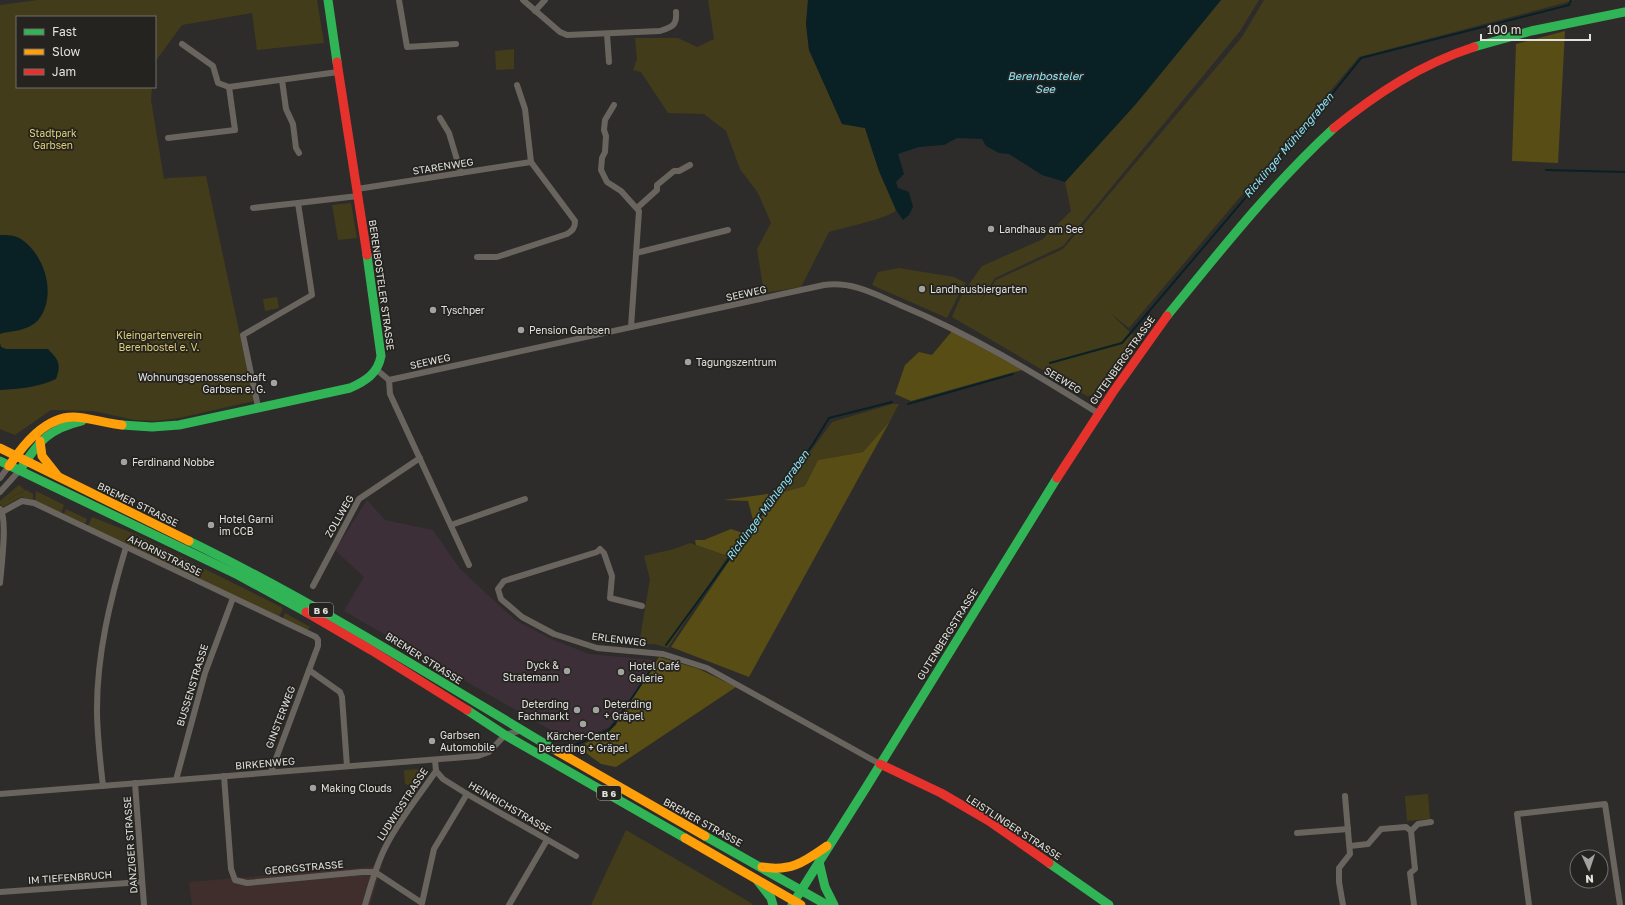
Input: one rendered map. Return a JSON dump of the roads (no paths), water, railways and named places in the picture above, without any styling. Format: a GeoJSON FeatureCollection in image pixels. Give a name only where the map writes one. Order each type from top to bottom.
{"type":"FeatureCollection","features":[{"type":"Feature","properties":{"kind":"main road","name":"BERENBOSTELER STRASSE"},"geometry":{"type":"LineString","coordinates":[[328,0],[382,355],[377,370]]}},
{"type":"Feature","properties":{"kind":"main road","name":"GUTENBERGSTRASSE"},"geometry":{"type":"LineString","coordinates":[[796,904],[801,890],[1098,413],[1158,327],[1241,225],[1282,179],[1315,146],[1355,111],[1391,86],[1428,66],[1472,48],[1517,34],[1625,12]]}},
{"type":"Feature","properties":{"kind":"main road"},"geometry":{"type":"LineString","coordinates":[[9,466],[15,455],[40,428],[66,418],[73,417],[132,427],[152,428],[179,425],[350,388],[367,380],[377,370]]}},
{"type":"Feature","properties":{"kind":"main road"},"geometry":{"type":"LineString","coordinates":[[19,472],[40,441],[60,427],[88,420]]}},
{"type":"Feature","properties":{"kind":"main road"},"geometry":{"type":"LineString","coordinates":[[40,441],[39,449],[42,457],[58,476]]}},
{"type":"Feature","properties":{"kind":"main road","name":"BREMER STRASSE"},"geometry":{"type":"LineString","coordinates":[[0,448],[243,567],[302,599],[606,780],[827,905]]}},
{"type":"Feature","properties":{"kind":"main road","name":"BREMER STRASSE"},"geometry":{"type":"LineString","coordinates":[[0,461],[19,472],[238,575],[299,608],[455,702],[505,736],[602,789],[796,904]]}},
{"type":"Feature","properties":{"kind":"main road","name":"LEISTLINGER STRASSE"},"geometry":{"type":"LineString","coordinates":[[880,764],[940,793],[989,821],[1109,905]]}},
{"type":"Feature","properties":{"kind":"main road"},"geometry":{"type":"LineString","coordinates":[[762,867],[782,870],[790,868],[803,862],[830,844]]}},
{"type":"Feature","properties":{"kind":"main road"},"geometry":{"type":"LineString","coordinates":[[819,862],[824,887],[834,905]]}},
{"type":"Feature","properties":{"kind":"main road"},"geometry":{"type":"LineString","coordinates":[[757,880],[770,898],[773,905]]}},
{"type":"Feature","properties":{"kind":"street"},"geometry":{"type":"LineString","coordinates":[[399,0],[407,47],[456,44]]}},
{"type":"Feature","properties":{"kind":"street"},"geometry":{"type":"LineString","coordinates":[[523,0],[563,34],[607,34],[660,31],[672,27],[677,21],[676,12]]}},
{"type":"Feature","properties":{"kind":"street"},"geometry":{"type":"LineString","coordinates":[[535,11],[545,0]]}},
{"type":"Feature","properties":{"kind":"street"},"geometry":{"type":"LineString","coordinates":[[607,34],[609,62]]}},
{"type":"Feature","properties":{"kind":"street"},"geometry":{"type":"LineString","coordinates":[[182,44],[213,66],[218,83],[230,87],[338,72]]}},
{"type":"Feature","properties":{"kind":"street"},"geometry":{"type":"LineString","coordinates":[[282,80],[286,109],[293,124],[296,148],[299,153]]}},
{"type":"Feature","properties":{"kind":"street"},"geometry":{"type":"LineString","coordinates":[[477,257],[497,257],[567,234],[573,230],[575,226],[575,221],[531,162],[525,109],[517,85]]}},
{"type":"Feature","properties":{"kind":"street"},"geometry":{"type":"LineString","coordinates":[[168,138],[235,130],[230,87]]}},
{"type":"Feature","properties":{"kind":"street"},"geometry":{"type":"LineString","coordinates":[[614,105],[604,120],[604,130],[606,136],[605,152],[602,158],[602,170],[607,182],[621,191],[637,208],[640,217],[631,327]]}},
{"type":"Feature","properties":{"kind":"street"},"geometry":{"type":"LineString","coordinates":[[440,118],[449,134],[461,173]]}},
{"type":"Feature","properties":{"kind":"street","name":"STARENWEG"},"geometry":{"type":"LineString","coordinates":[[253,208],[298,203],[461,173],[531,162]]}},
{"type":"Feature","properties":{"kind":"street"},"geometry":{"type":"LineString","coordinates":[[637,208],[657,190],[657,185],[674,171],[679,171],[690,165]]}},
{"type":"Feature","properties":{"kind":"street"},"geometry":{"type":"LineString","coordinates":[[258,407],[243,335],[312,295],[298,203]]}},
{"type":"Feature","properties":{"kind":"street"},"geometry":{"type":"LineString","coordinates":[[636,253],[728,230]]}},
{"type":"Feature","properties":{"kind":"street","name":"SEEWEG"},"geometry":{"type":"LineString","coordinates":[[389,380],[824,286],[841,284],[851,285],[866,290],[945,324],[1017,363],[1098,413]]}},
{"type":"Feature","properties":{"kind":"street"},"geometry":{"type":"LineString","coordinates":[[377,370],[389,380],[390,394],[469,565]]}},
{"type":"Feature","properties":{"kind":"street","name":"ZOLLWEG"},"geometry":{"type":"LineString","coordinates":[[313,586],[359,499],[420,458]]}},
{"type":"Feature","properties":{"kind":"street"},"geometry":{"type":"LineString","coordinates":[[0,478],[9,466]]}},
{"type":"Feature","properties":{"kind":"street"},"geometry":{"type":"LineString","coordinates":[[0,492],[19,472]]}},
{"type":"Feature","properties":{"kind":"street"},"geometry":{"type":"LineString","coordinates":[[451,525],[525,499]]}},
{"type":"Feature","properties":{"kind":"street","name":"AHORNSTRASSE"},"geometry":{"type":"LineString","coordinates":[[1,510],[20,502],[29,502],[316,637],[318,640]]}},
{"type":"Feature","properties":{"kind":"street"},"geometry":{"type":"LineString","coordinates":[[0,583],[4,534],[1,510]]}},
{"type":"Feature","properties":{"kind":"street"},"geometry":{"type":"LineString","coordinates":[[103,786],[97,710],[99,665],[110,600],[126,547]]}},
{"type":"Feature","properties":{"kind":"street","name":"ERLENWEG"},"geometry":{"type":"LineString","coordinates":[[642,606],[610,598],[612,576],[604,553],[600,549],[597,552],[504,581],[498,589],[501,599],[514,610],[527,620],[554,634],[581,644],[602,648],[663,654],[706,668],[880,764]]}},
{"type":"Feature","properties":{"kind":"street","name":"BUSSENSTRASSE"},"geometry":{"type":"LineString","coordinates":[[176,780],[205,673],[233,598]]}},
{"type":"Feature","properties":{"kind":"street","name":"GINSTERWEG"},"geometry":{"type":"LineString","coordinates":[[271,772],[318,646],[318,640]]}},
{"type":"Feature","properties":{"kind":"street"},"geometry":{"type":"LineString","coordinates":[[309,670],[337,689],[342,697],[347,766]]}},
{"type":"Feature","properties":{"kind":"street","name":"BIRKENWEG"},"geometry":{"type":"LineString","coordinates":[[0,794],[435,760],[483,754],[494,748],[505,736],[524,730]]}},
{"type":"Feature","properties":{"kind":"street","name":"LUDWIGSTRASSE"},"geometry":{"type":"LineString","coordinates":[[365,905],[375,872],[385,848],[436,771],[435,760]]}},
{"type":"Feature","properties":{"kind":"street","name":"HEINRICHSTRASSE"},"geometry":{"type":"LineString","coordinates":[[436,771],[444,779],[467,794],[576,856]]}},
{"type":"Feature","properties":{"kind":"street","name":"GEORGSTRASSE"},"geometry":{"type":"LineString","coordinates":[[224,776],[231,869],[235,880],[247,882],[375,872]]}},
{"type":"Feature","properties":{"kind":"street","name":"DANZIGER STRASSE"},"geometry":{"type":"LineString","coordinates":[[135,784],[144,905]]}},
{"type":"Feature","properties":{"kind":"street"},"geometry":{"type":"LineString","coordinates":[[375,872],[423,904],[434,849],[467,794]]}},
{"type":"Feature","properties":{"kind":"street"},"geometry":{"type":"LineString","coordinates":[[1343,905],[1339,882],[1339,868],[1350,854],[1345,796]]}},
{"type":"Feature","properties":{"kind":"street"},"geometry":{"type":"LineString","coordinates":[[1529,905],[1517,814],[1605,804],[1620,905]]}},
{"type":"Feature","properties":{"kind":"street"},"geometry":{"type":"LineString","coordinates":[[1414,905],[1410,873],[1415,869],[1412,831],[1418,824],[1431,822]]}},
{"type":"Feature","properties":{"kind":"street"},"geometry":{"type":"LineString","coordinates":[[1350,846],[1368,844],[1381,829],[1406,827],[1412,831]]}},
{"type":"Feature","properties":{"kind":"street"},"geometry":{"type":"LineString","coordinates":[[1297,833],[1348,829]]}},
{"type":"Feature","properties":{"kind":"street"},"geometry":{"type":"LineString","coordinates":[[509,905],[547,840]]}},
{"type":"Feature","properties":{"kind":"street","name":"IM TIEFENBRUCH"},"geometry":{"type":"LineString","coordinates":[[0,892],[142,882]]}},
{"type":"Feature","properties":{"kind":"water","name":"Berenbosteler See"},"geometry":{"type":"Polygon","coordinates":[[[808,0],[1221,0],[1135,105],[1065,182],[1042,175],[1009,154],[999,153],[986,146],[982,139],[957,138],[944,145],[919,147],[898,154],[904,174],[896,182],[898,188],[909,192],[913,207],[909,215],[903,220],[896,210],[879,171],[865,128],[842,124],[809,50],[806,24],[808,0]]]}},
{"type":"Feature","properties":{"kind":"water"},"geometry":{"type":"Polygon","coordinates":[[[0,235],[16,237],[21,239],[29,246],[42,265],[48,287],[44,309],[37,321],[25,328],[0,334],[0,235]]]}},
{"type":"Feature","properties":{"kind":"water"},"geometry":{"type":"Polygon","coordinates":[[[0,343],[1,347],[6,349],[48,349],[59,365],[56,379],[29,387],[0,390],[0,343]]]}},
{"type":"Feature","properties":{"kind":"waterway","name":"Ricklinger Mühlengraben"},"geometry":{"type":"LineString","coordinates":[[1050,363],[1122,343],[1298,136],[1361,58],[1569,5],[1571,0]]}},
{"type":"Feature","properties":{"kind":"waterway"},"geometry":{"type":"LineString","coordinates":[[1546,170],[1625,172]]}},
{"type":"Feature","properties":{"kind":"waterway","name":"Ricklinger Mühlengraben"},"geometry":{"type":"LineString","coordinates":[[908,404],[1013,374]]}},
{"type":"Feature","properties":{"kind":"waterway","name":"Ricklinger Mühlengraben"},"geometry":{"type":"LineString","coordinates":[[666,645],[813,444],[829,418],[892,402]]}},
{"type":"Feature","properties":{"kind":"waterway","name":"Ricklinger Mühlengraben"},"geometry":{"type":"LineString","coordinates":[[575,745],[609,730],[654,665]]}},
{"type":"Feature","properties":{"kind":"place","name":"Landhaus am See"},"geometry":{"type":"Point","coordinates":[991,229]}},
{"type":"Feature","properties":{"kind":"place","name":"Landhausbiergarten"},"geometry":{"type":"Point","coordinates":[922,289]}},
{"type":"Feature","properties":{"kind":"place","name":"Tyschper"},"geometry":{"type":"Point","coordinates":[433,310]}},
{"type":"Feature","properties":{"kind":"place","name":"Pension Garbsen"},"geometry":{"type":"Point","coordinates":[521,330]}},
{"type":"Feature","properties":{"kind":"place","name":"Tagungszentrum"},"geometry":{"type":"Point","coordinates":[688,362]}},
{"type":"Feature","properties":{"kind":"place","name":"Wohnungsgenossenschaft Garbsen e. G."},"geometry":{"type":"Point","coordinates":[274,383]}},
{"type":"Feature","properties":{"kind":"place","name":"Ferdinand Nobbe"},"geometry":{"type":"Point","coordinates":[124,462]}},
{"type":"Feature","properties":{"kind":"place","name":"Hotel Garni im CCB"},"geometry":{"type":"Point","coordinates":[211,525]}},
{"type":"Feature","properties":{"kind":"place","name":"Dyck & Stratemann"},"geometry":{"type":"Point","coordinates":[567,671]}},
{"type":"Feature","properties":{"kind":"place","name":"Hotel Café Galerie"},"geometry":{"type":"Point","coordinates":[621,672]}},
{"type":"Feature","properties":{"kind":"place","name":"Deterding Fachmarkt"},"geometry":{"type":"Point","coordinates":[577,710]}},
{"type":"Feature","properties":{"kind":"place","name":"Deterding + Gräpel"},"geometry":{"type":"Point","coordinates":[596,710]}},
{"type":"Feature","properties":{"kind":"place","name":"Kärcher-Center Deterding + Gräpel"},"geometry":{"type":"Point","coordinates":[583,724]}},
{"type":"Feature","properties":{"kind":"place","name":"Garbsen Automobile"},"geometry":{"type":"Point","coordinates":[432,741]}},
{"type":"Feature","properties":{"kind":"place","name":"Making Clouds"},"geometry":{"type":"Point","coordinates":[313,788]}},
{"type":"Feature","properties":{"kind":"park label","name":"Stadtpark Garbsen"},"geometry":{"type":"Point","coordinates":[53,138]}},
{"type":"Feature","properties":{"kind":"park label","name":"Kleingartenverein Berenbostel e. V."},"geometry":{"type":"Point","coordinates":[159,340]}}]}
